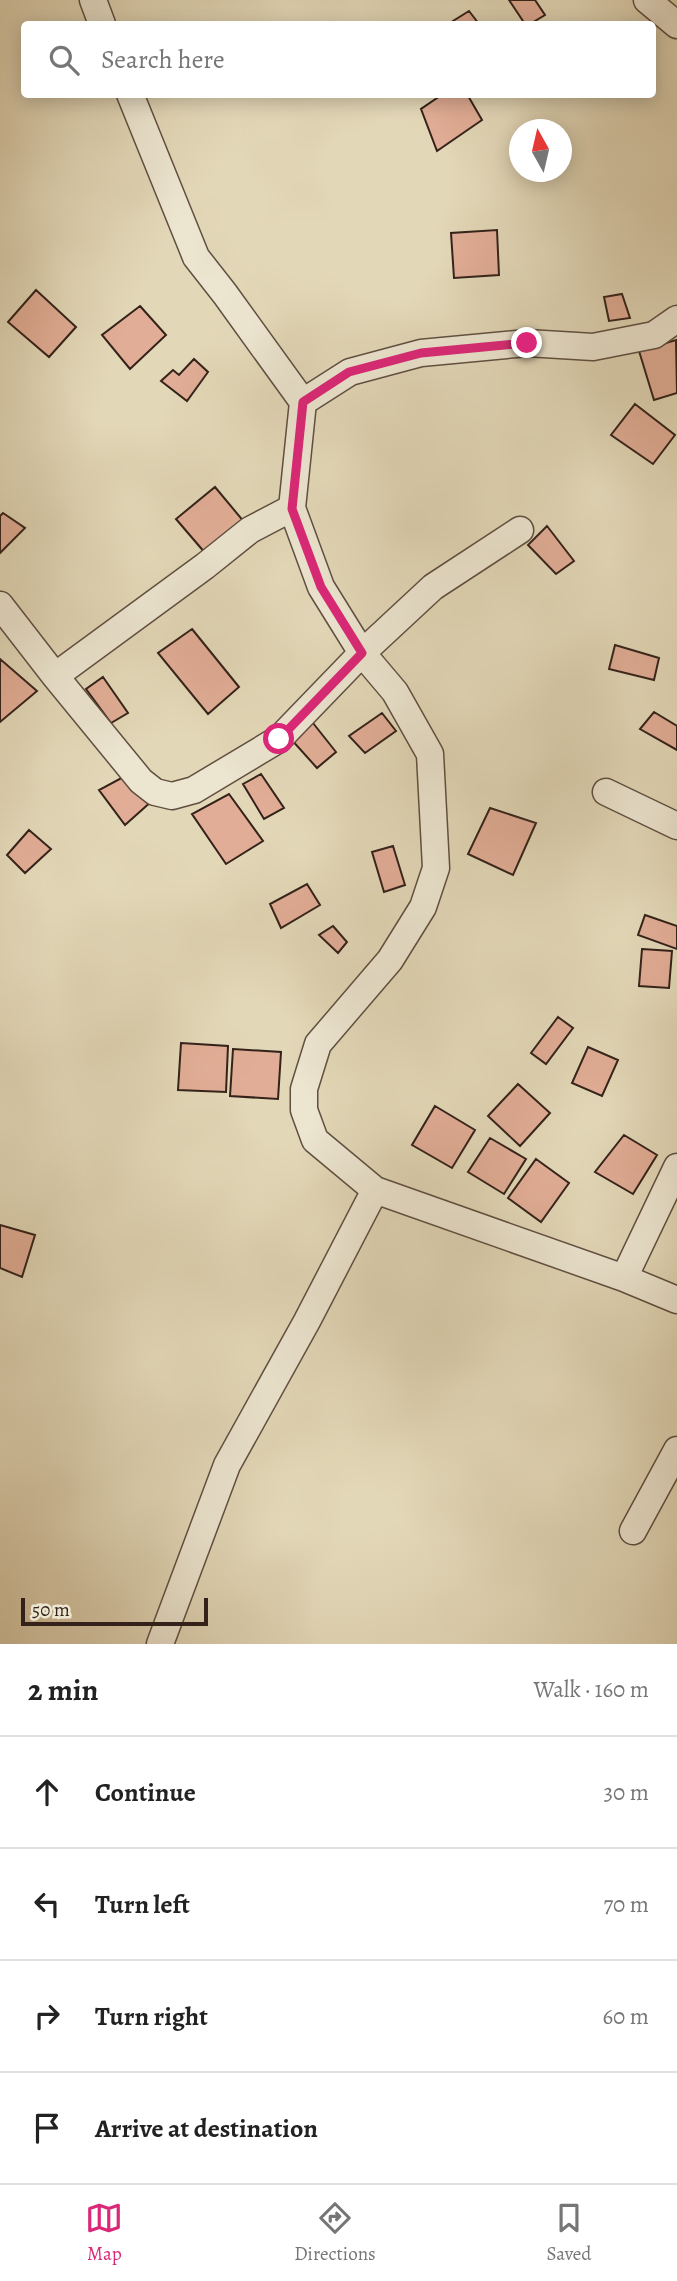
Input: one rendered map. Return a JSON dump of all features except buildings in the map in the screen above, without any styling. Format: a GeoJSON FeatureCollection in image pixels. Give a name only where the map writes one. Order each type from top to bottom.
{"type":"FeatureCollection","features":[{"type":"Feature","properties":{"kind":"street"},"geometry":{"type":"LineString","coordinates":[[93,0],[101,21]]}},
{"type":"Feature","properties":{"kind":"street"},"geometry":{"type":"LineString","coordinates":[[647,0],[677,25]]}},
{"type":"Feature","properties":{"kind":"street"},"geometry":{"type":"LineString","coordinates":[[132,98],[196,257],[303,402],[292,509],[321,587],[362,653],[395,692],[430,754],[436,824],[436,868],[423,908],[390,960],[318,1044],[304,1089],[304,1110],[315,1140],[374,1190],[624,1278],[677,1300]]}},
{"type":"Feature","properties":{"kind":"street"},"geometry":{"type":"LineString","coordinates":[[303,402],[349,372],[421,353],[527,343],[593,347],[654,335],[677,319]]}},
{"type":"Feature","properties":{"kind":"street"},"geometry":{"type":"LineString","coordinates":[[55,676],[250,530],[292,509]]}},
{"type":"Feature","properties":{"kind":"street"},"geometry":{"type":"LineString","coordinates":[[0,605],[141,781],[155,792],[172,796],[194,790],[279,739],[362,653],[433,587],[520,530]]}},
{"type":"Feature","properties":{"kind":"street"},"geometry":{"type":"LineString","coordinates":[[606,792],[677,826]]}},
{"type":"Feature","properties":{"kind":"street"},"geometry":{"type":"LineString","coordinates":[[624,1278],[677,1167]]}},
{"type":"Feature","properties":{"kind":"street"},"geometry":{"type":"LineString","coordinates":[[160,1644],[227,1465],[307,1321],[374,1190]]}},
{"type":"Feature","properties":{"kind":"street"},"geometry":{"type":"LineString","coordinates":[[633,1531],[677,1450]]}},
{"type":"Feature","properties":{"kind":"route"},"geometry":{"type":"LineString","coordinates":[[279,739],[362,653],[321,587],[292,509],[303,402],[349,372],[421,353],[527,343]]}}]}
